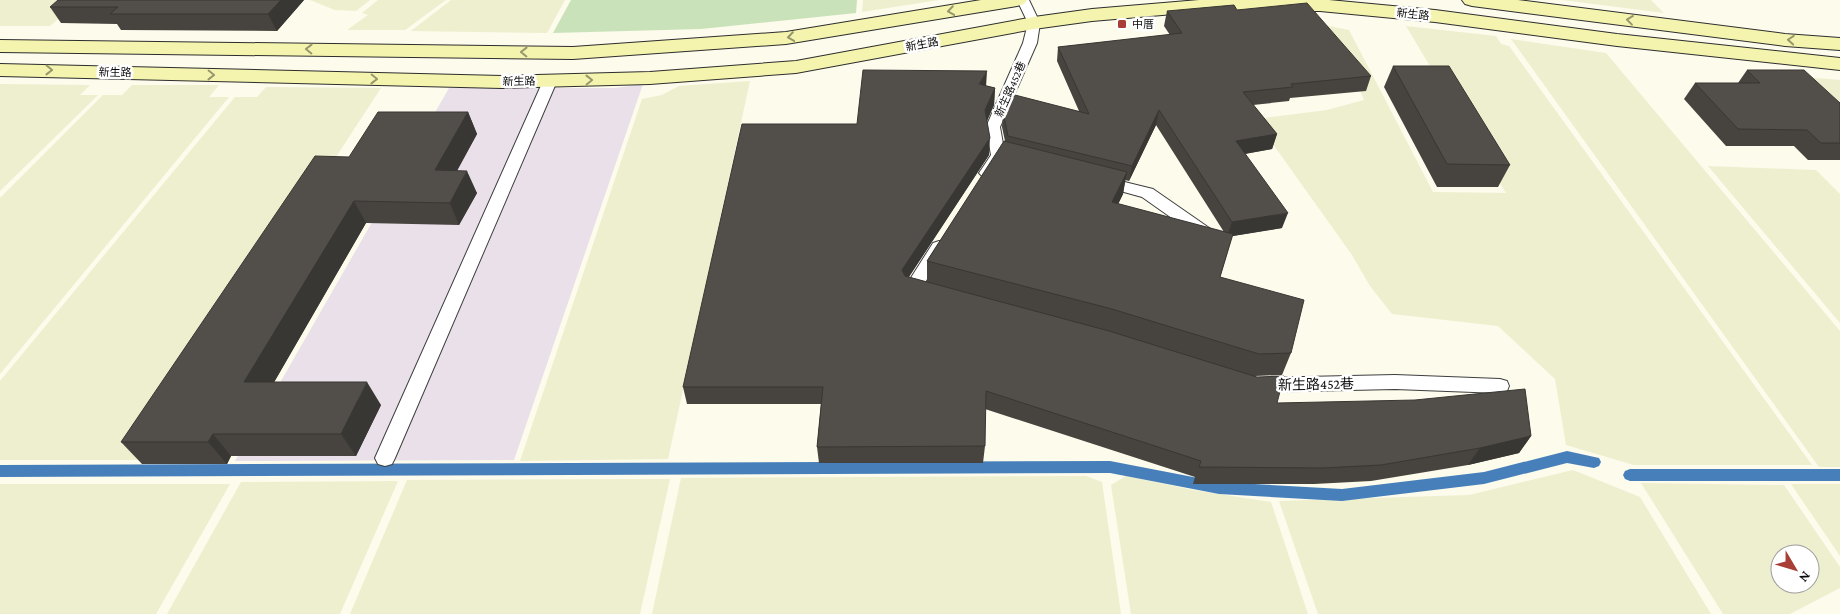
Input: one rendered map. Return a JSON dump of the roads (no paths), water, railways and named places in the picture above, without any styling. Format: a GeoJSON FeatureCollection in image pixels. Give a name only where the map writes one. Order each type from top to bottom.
{"type":"FeatureCollection","features":[{"type":"Feature","properties":{"kind":"main road","name":"新生路"},"geometry":{"type":"LineString","coordinates":[[0,46],[573,53],[786,38],[1017,0]]}},
{"type":"Feature","properties":{"kind":"main road"},"geometry":{"type":"LineString","coordinates":[[1472,0],[1784,40],[1840,44]]}},
{"type":"Feature","properties":{"kind":"main road","name":"新生路"},"geometry":{"type":"LineString","coordinates":[[0,70],[502,82],[650,78],[796,68],[1034,23],[1092,15],[1209,4],[1320,5],[1435,16],[1617,40],[1840,64]]}},
{"type":"Feature","properties":{"kind":"lane"},"geometry":{"type":"LineString","coordinates":[[1024,0],[1034,23]]}},
{"type":"Feature","properties":{"kind":"lane","name":"新生路452巷"},"geometry":{"type":"LineString","coordinates":[[998,155],[993,127],[1030,43],[1034,23]]}},
{"type":"Feature","properties":{"kind":"lane"},"geometry":{"type":"LineString","coordinates":[[385,458],[550,81]]}},
{"type":"Feature","properties":{"kind":"lane"},"geometry":{"type":"LineString","coordinates":[[977,188],[998,155],[1017,160]]}},
{"type":"Feature","properties":{"kind":"lane"},"geometry":{"type":"LineString","coordinates":[[1082,176],[1147,193],[1220,243]]}},
{"type":"Feature","properties":{"kind":"lane"},"geometry":{"type":"LineString","coordinates":[[941,295],[913,288],[950,230]]}},
{"type":"Feature","properties":{"kind":"lane","name":"新生路452巷"},"geometry":{"type":"LineString","coordinates":[[1242,382],[1251,385],[1395,382],[1500,386]]}},
{"type":"Feature","properties":{"kind":"waterway"},"geometry":{"type":"LineString","coordinates":[[0,471],[1110,467],[1219,488],[1342,495],[1484,478],[1567,457],[1594,462]]}},
{"type":"Feature","properties":{"kind":"waterway"},"geometry":{"type":"LineString","coordinates":[[1630,475],[1840,475]]}},
{"type":"Feature","properties":{"kind":"place","name":"中厝"},"geometry":{"type":"Point","coordinates":[1122,24]}}]}
